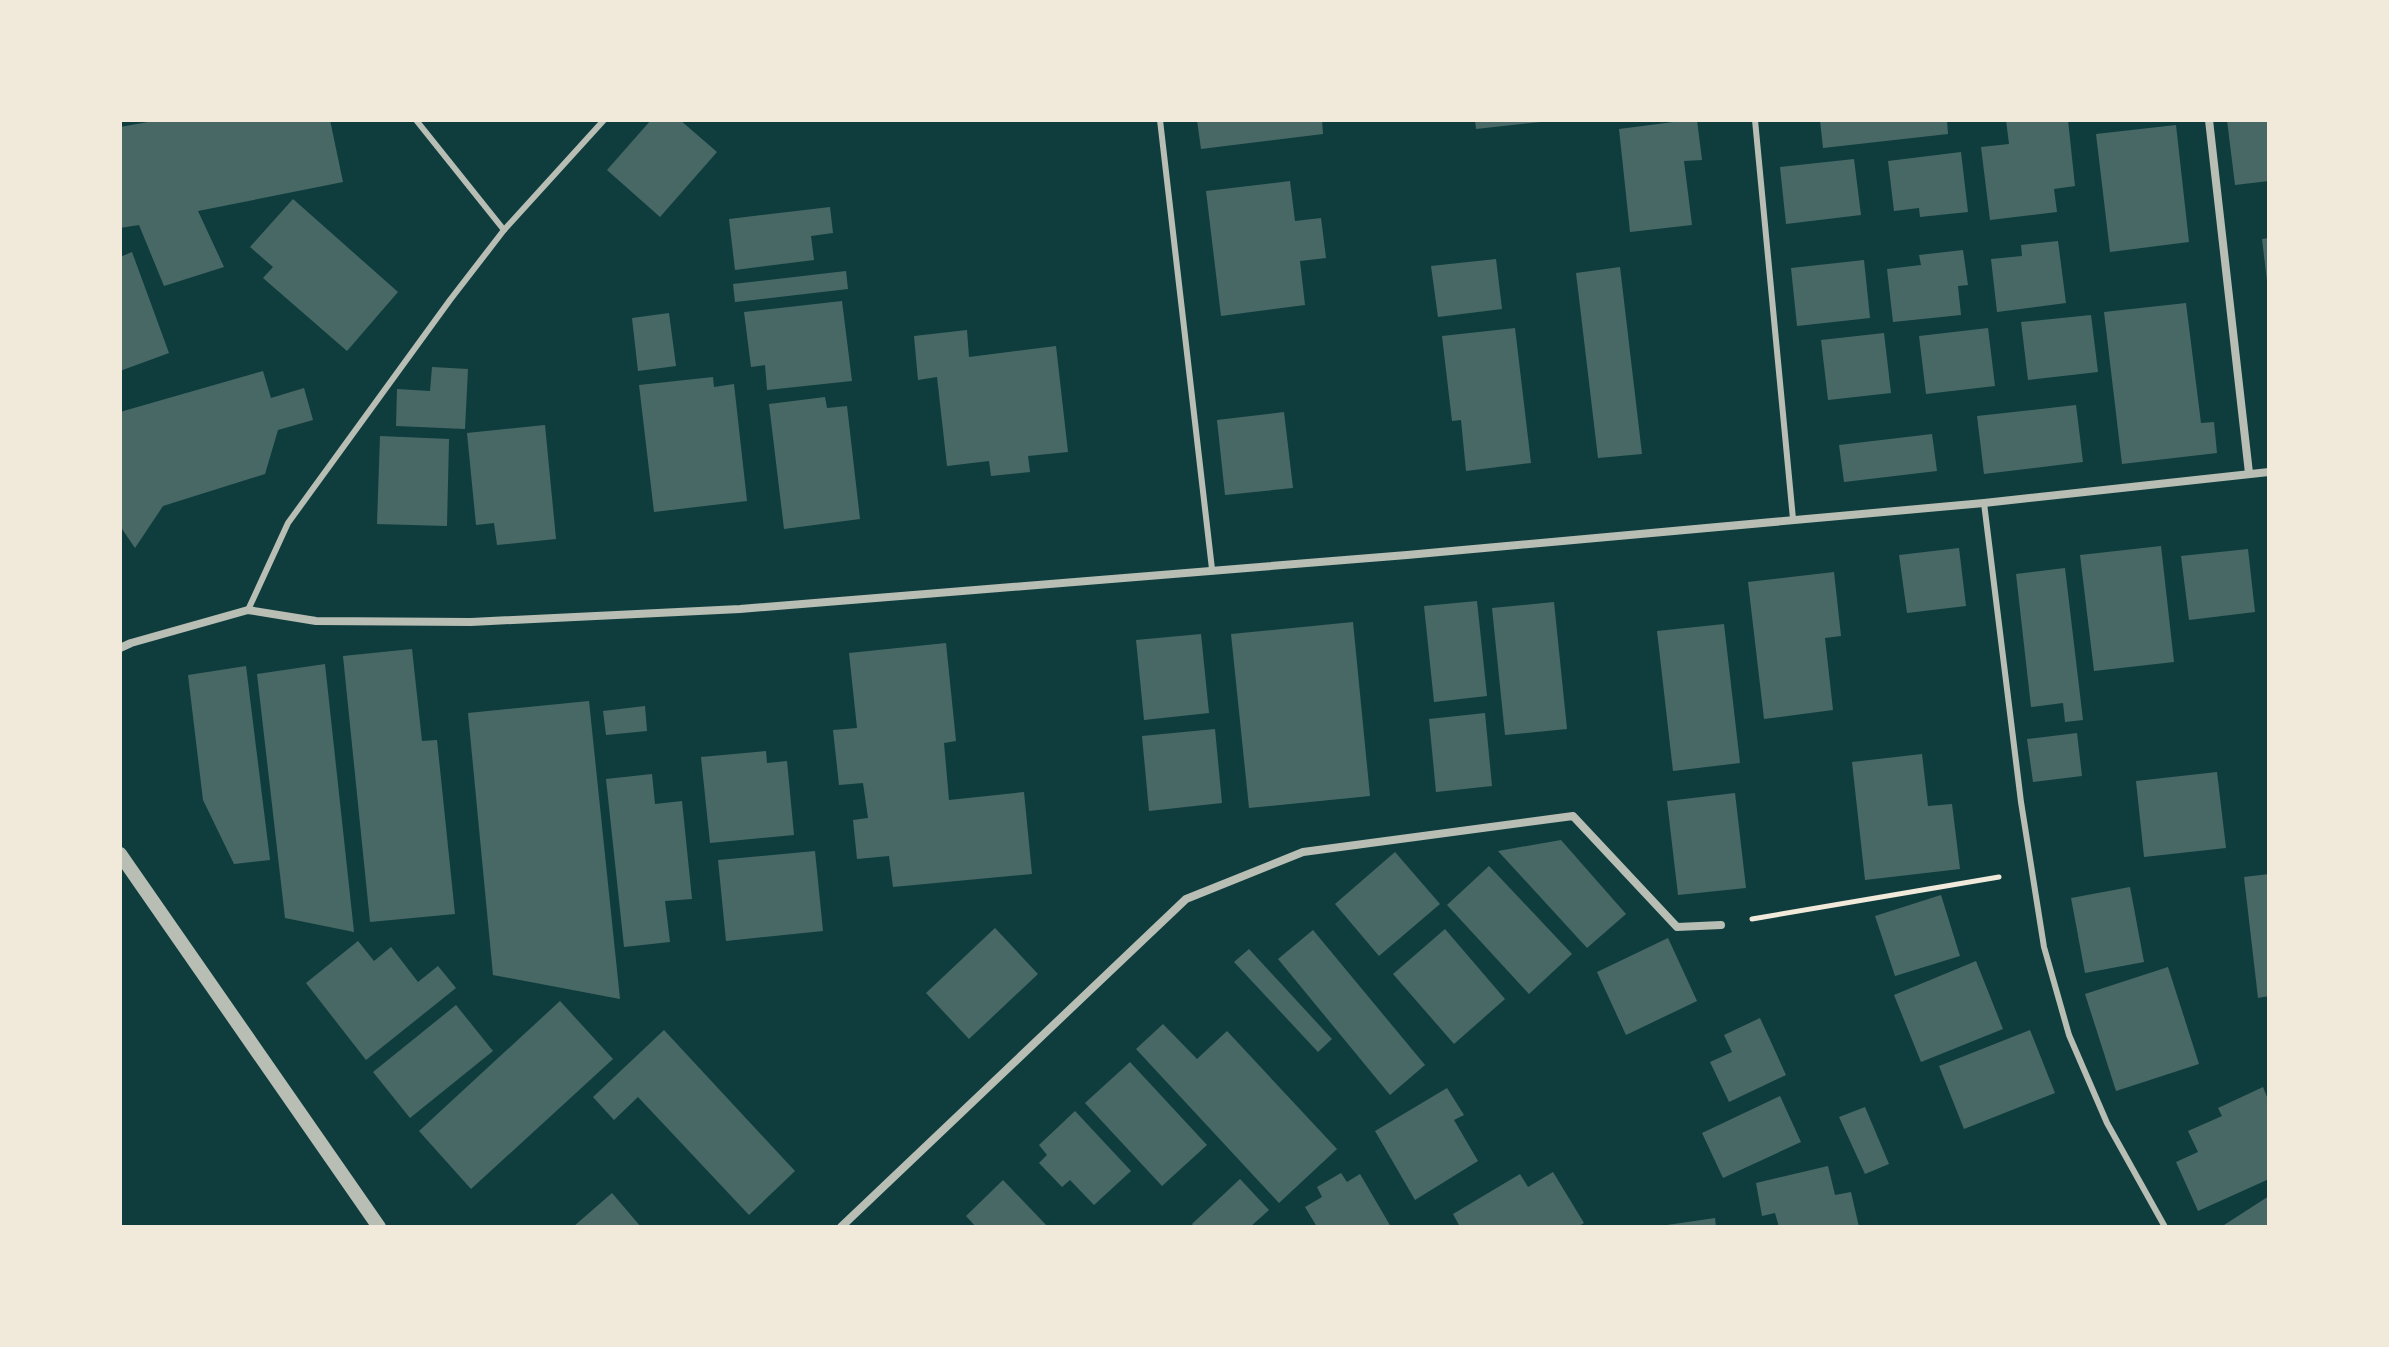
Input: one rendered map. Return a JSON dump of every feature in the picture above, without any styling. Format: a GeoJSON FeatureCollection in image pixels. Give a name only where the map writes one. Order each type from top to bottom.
{"type":"FeatureCollection","features":[{"type":"Feature","properties":{"kind":"street"},"geometry":{"type":"LineString","coordinates":[[2209,120],[2249,473]]}},
{"type":"Feature","properties":{"kind":"street"},"geometry":{"type":"LineString","coordinates":[[120,648],[248,610],[316,621],[471,622],[740,609],[1407,555],[1984,503],[2269,472]]}},
{"type":"Feature","properties":{"kind":"street"},"geometry":{"type":"LineString","coordinates":[[841,1227],[1186,899],[1303,852],[1573,816],[1677,927],[1721,925]]}},
{"type":"Feature","properties":{"kind":"street"},"geometry":{"type":"LineString","coordinates":[[120,854],[379,1227]]}},
{"type":"Feature","properties":{"kind":"lane"},"geometry":{"type":"LineString","coordinates":[[416,120],[504,230]]}},
{"type":"Feature","properties":{"kind":"lane"},"geometry":{"type":"LineString","coordinates":[[248,610],[288,523],[450,300],[504,230],[604,120]]}},
{"type":"Feature","properties":{"kind":"lane"},"geometry":{"type":"LineString","coordinates":[[1160,120],[1212,569]]}},
{"type":"Feature","properties":{"kind":"lane"},"geometry":{"type":"LineString","coordinates":[[1755,120],[1793,519]]}},
{"type":"Feature","properties":{"kind":"lane"},"geometry":{"type":"LineString","coordinates":[[1984,503],[2031,871],[2044,947],[2069,1035],[2107,1123],[2165,1227]]}},
{"type":"Feature","properties":{"kind":"path"},"geometry":{"type":"LineString","coordinates":[[1721,925],[2031,871]]}},
{"type":"Feature","properties":{"kind":"building"},"geometry":{"type":"Polygon","coordinates":[[[159,120],[330,120],[343,182],[198,211],[224,267],[164,286],[139,225],[120,228],[120,127],[159,120]]]}},
{"type":"Feature","properties":{"kind":"building"},"geometry":{"type":"Polygon","coordinates":[[[651,120],[680,120],[717,152],[660,217],[607,170],[651,120]]]}},
{"type":"Feature","properties":{"kind":"building"},"geometry":{"type":"Polygon","coordinates":[[[1197,120],[1322,120],[1323,134],[1201,149],[1197,120]]]}},
{"type":"Feature","properties":{"kind":"building"},"geometry":{"type":"Polygon","coordinates":[[[1475,120],[1541,120],[1541,122],[1476,129],[1475,120]]]}},
{"type":"Feature","properties":{"kind":"building"},"geometry":{"type":"Polygon","coordinates":[[[1697,120],[1702,160],[1684,161],[1692,225],[1630,232],[1619,129],[1697,120]]]}},
{"type":"Feature","properties":{"kind":"building"},"geometry":{"type":"Polygon","coordinates":[[[1820,120],[1947,120],[1948,134],[1823,148],[1820,120]]]}},
{"type":"Feature","properties":{"kind":"building"},"geometry":{"type":"Polygon","coordinates":[[[2006,120],[2068,120],[2075,186],[2054,189],[2057,212],[1990,220],[1981,147],[2009,144],[2006,120]]]}},
{"type":"Feature","properties":{"kind":"building"},"geometry":{"type":"Polygon","coordinates":[[[2227,120],[2269,120],[2269,181],[2235,185],[2227,120]]]}},
{"type":"Feature","properties":{"kind":"building"},"geometry":{"type":"Polygon","coordinates":[[[2176,125],[2189,242],[2110,252],[2096,134],[2176,125]]]}},
{"type":"Feature","properties":{"kind":"building"},"geometry":{"type":"Polygon","coordinates":[[[1961,152],[1968,212],[1920,217],[1919,208],[1894,211],[1888,161],[1961,152]]]}},
{"type":"Feature","properties":{"kind":"building"},"geometry":{"type":"Polygon","coordinates":[[[1854,159],[1861,215],[1786,224],[1780,167],[1854,159]]]}},
{"type":"Feature","properties":{"kind":"building"},"geometry":{"type":"Polygon","coordinates":[[[1290,181],[1295,221],[1321,218],[1326,258],[1300,261],[1305,305],[1221,316],[1206,191],[1290,181]]]}},
{"type":"Feature","properties":{"kind":"building"},"geometry":{"type":"Polygon","coordinates":[[[293,199],[398,292],[347,351],[263,278],[273,267],[250,247],[293,199]]]}},
{"type":"Feature","properties":{"kind":"building"},"geometry":{"type":"Polygon","coordinates":[[[830,207],[833,233],[811,236],[814,260],[735,270],[729,219],[830,207]]]}},
{"type":"Feature","properties":{"kind":"building"},"geometry":{"type":"Polygon","coordinates":[[[2269,238],[2269,281],[2267,281],[2262,239],[2269,238]]]}},
{"type":"Feature","properties":{"kind":"building"},"geometry":{"type":"Polygon","coordinates":[[[2058,241],[2066,303],[1997,312],[1991,259],[2022,256],[2021,245],[2058,241]]]}},
{"type":"Feature","properties":{"kind":"building"},"geometry":{"type":"Polygon","coordinates":[[[1963,250],[1968,285],[1958,286],[1961,315],[1893,322],[1887,269],[1921,265],[1919,255],[1963,250]]]}},
{"type":"Feature","properties":{"kind":"building"},"geometry":{"type":"Polygon","coordinates":[[[132,252],[169,353],[120,371],[120,257],[132,252]]]}},
{"type":"Feature","properties":{"kind":"building"},"geometry":{"type":"Polygon","coordinates":[[[1496,259],[1502,309],[1438,317],[1431,266],[1496,259]]]}},
{"type":"Feature","properties":{"kind":"building"},"geometry":{"type":"Polygon","coordinates":[[[1864,260],[1870,318],[1797,326],[1791,268],[1864,260]]]}},
{"type":"Feature","properties":{"kind":"building"},"geometry":{"type":"Polygon","coordinates":[[[1620,267],[1642,454],[1598,458],[1576,273],[1620,267]]]}},
{"type":"Feature","properties":{"kind":"building"},"geometry":{"type":"Polygon","coordinates":[[[846,271],[848,289],[735,302],[733,284],[846,271]]]}},
{"type":"Feature","properties":{"kind":"building"},"geometry":{"type":"Polygon","coordinates":[[[842,301],[852,381],[767,390],[765,365],[751,367],[744,312],[842,301]]]}},
{"type":"Feature","properties":{"kind":"building"},"geometry":{"type":"Polygon","coordinates":[[[2186,303],[2201,423],[2214,422],[2217,453],[2122,464],[2104,312],[2186,303]]]}},
{"type":"Feature","properties":{"kind":"building"},"geometry":{"type":"Polygon","coordinates":[[[669,313],[676,366],[638,371],[632,318],[669,313]]]}},
{"type":"Feature","properties":{"kind":"building"},"geometry":{"type":"Polygon","coordinates":[[[2091,315],[2098,372],[2028,380],[2021,322],[2091,315]]]}},
{"type":"Feature","properties":{"kind":"building"},"geometry":{"type":"Polygon","coordinates":[[[1515,328],[1531,463],[1466,471],[1461,420],[1452,421],[1442,336],[1515,328]]]}},
{"type":"Feature","properties":{"kind":"building"},"geometry":{"type":"Polygon","coordinates":[[[1988,328],[1995,386],[1926,394],[1919,336],[1988,328]]]}},
{"type":"Feature","properties":{"kind":"building"},"geometry":{"type":"Polygon","coordinates":[[[967,330],[969,357],[1056,346],[1068,452],[1028,456],[1030,472],[991,476],[989,461],[947,466],[937,377],[918,380],[914,336],[967,330]]]}},
{"type":"Feature","properties":{"kind":"building"},"geometry":{"type":"Polygon","coordinates":[[[1884,333],[1891,393],[1828,400],[1821,340],[1884,333]]]}},
{"type":"Feature","properties":{"kind":"building"},"geometry":{"type":"Polygon","coordinates":[[[432,367],[468,369],[465,429],[396,426],[397,389],[430,391],[432,367]]]}},
{"type":"Feature","properties":{"kind":"building"},"geometry":{"type":"Polygon","coordinates":[[[263,371],[271,398],[304,388],[313,420],[278,430],[265,474],[163,506],[135,548],[120,526],[120,412],[263,371]]]}},
{"type":"Feature","properties":{"kind":"building"},"geometry":{"type":"Polygon","coordinates":[[[713,377],[714,387],[734,384],[747,501],[654,512],[639,385],[713,377]]]}},
{"type":"Feature","properties":{"kind":"building"},"geometry":{"type":"Polygon","coordinates":[[[825,397],[827,408],[847,406],[860,519],[784,529],[769,404],[825,397]]]}},
{"type":"Feature","properties":{"kind":"building"},"geometry":{"type":"Polygon","coordinates":[[[2076,405],[2083,462],[1984,474],[1977,416],[2076,405]]]}},
{"type":"Feature","properties":{"kind":"building"},"geometry":{"type":"Polygon","coordinates":[[[1284,412],[1293,488],[1225,495],[1217,420],[1284,412]]]}},
{"type":"Feature","properties":{"kind":"building"},"geometry":{"type":"Polygon","coordinates":[[[545,425],[556,539],[497,545],[494,523],[476,525],[467,433],[545,425]]]}},
{"type":"Feature","properties":{"kind":"building"},"geometry":{"type":"Polygon","coordinates":[[[1932,434],[1937,471],[1844,482],[1839,445],[1932,434]]]}},
{"type":"Feature","properties":{"kind":"building"},"geometry":{"type":"Polygon","coordinates":[[[380,436],[449,439],[447,526],[377,524],[380,436]]]}},
{"type":"Feature","properties":{"kind":"building"},"geometry":{"type":"Polygon","coordinates":[[[2161,546],[2174,662],[2094,671],[2080,555],[2161,546]]]}},
{"type":"Feature","properties":{"kind":"building"},"geometry":{"type":"Polygon","coordinates":[[[1959,548],[1966,606],[1907,613],[1899,555],[1959,548]]]}},
{"type":"Feature","properties":{"kind":"building"},"geometry":{"type":"Polygon","coordinates":[[[2248,549],[2255,612],[2189,620],[2181,556],[2248,549]]]}},
{"type":"Feature","properties":{"kind":"building"},"geometry":{"type":"Polygon","coordinates":[[[2065,568],[2083,720],[2065,722],[2063,703],[2031,707],[2016,574],[2065,568]]]}},
{"type":"Feature","properties":{"kind":"building"},"geometry":{"type":"Polygon","coordinates":[[[1834,572],[1841,636],[1825,638],[1833,710],[1764,719],[1748,582],[1834,572]]]}},
{"type":"Feature","properties":{"kind":"building"},"geometry":{"type":"Polygon","coordinates":[[[1477,601],[1487,696],[1434,702],[1424,606],[1477,601]]]}},
{"type":"Feature","properties":{"kind":"building"},"geometry":{"type":"Polygon","coordinates":[[[1554,602],[1567,729],[1505,735],[1492,608],[1554,602]]]}},
{"type":"Feature","properties":{"kind":"building"},"geometry":{"type":"Polygon","coordinates":[[[1353,622],[1370,796],[1249,808],[1231,634],[1353,622]]]}},
{"type":"Feature","properties":{"kind":"building"},"geometry":{"type":"Polygon","coordinates":[[[1724,624],[1740,763],[1673,771],[1657,631],[1724,624]]]}},
{"type":"Feature","properties":{"kind":"building"},"geometry":{"type":"Polygon","coordinates":[[[1201,634],[1209,713],[1144,720],[1136,640],[1201,634]]]}},
{"type":"Feature","properties":{"kind":"building"},"geometry":{"type":"Polygon","coordinates":[[[946,643],[956,741],[944,743],[949,800],[1024,792],[1032,874],[893,887],[889,856],[857,859],[853,820],[868,818],[863,783],[839,785],[833,730],[857,728],[849,653],[946,643]]]}},
{"type":"Feature","properties":{"kind":"building"},"geometry":{"type":"Polygon","coordinates":[[[412,649],[422,741],[437,740],[455,914],[370,922],[343,656],[412,649]]]}},
{"type":"Feature","properties":{"kind":"building"},"geometry":{"type":"Polygon","coordinates":[[[325,664],[354,932],[285,918],[257,674],[325,664]]]}},
{"type":"Feature","properties":{"kind":"building"},"geometry":{"type":"Polygon","coordinates":[[[246,666],[270,860],[234,864],[203,800],[188,675],[246,666]]]}},
{"type":"Feature","properties":{"kind":"building"},"geometry":{"type":"Polygon","coordinates":[[[589,701],[620,999],[493,975],[468,713],[589,701]]]}},
{"type":"Feature","properties":{"kind":"building"},"geometry":{"type":"Polygon","coordinates":[[[645,706],[647,731],[606,735],[603,711],[645,706]]]}},
{"type":"Feature","properties":{"kind":"building"},"geometry":{"type":"Polygon","coordinates":[[[1485,713],[1492,786],[1436,792],[1429,719],[1485,713]]]}},
{"type":"Feature","properties":{"kind":"building"},"geometry":{"type":"Polygon","coordinates":[[[1215,729],[1222,803],[1149,811],[1142,736],[1215,729]]]}},
{"type":"Feature","properties":{"kind":"building"},"geometry":{"type":"Polygon","coordinates":[[[2077,733],[2082,776],[2033,782],[2027,739],[2077,733]]]}},
{"type":"Feature","properties":{"kind":"building"},"geometry":{"type":"Polygon","coordinates":[[[766,751],[767,763],[787,761],[794,835],[710,843],[701,757],[766,751]]]}},
{"type":"Feature","properties":{"kind":"building"},"geometry":{"type":"Polygon","coordinates":[[[1922,754],[1928,806],[1952,804],[1960,869],[1865,880],[1852,762],[1922,754]]]}},
{"type":"Feature","properties":{"kind":"building"},"geometry":{"type":"Polygon","coordinates":[[[2217,772],[2226,848],[2144,857],[2136,781],[2217,772]]]}},
{"type":"Feature","properties":{"kind":"building"},"geometry":{"type":"Polygon","coordinates":[[[652,774],[655,804],[682,801],[692,899],[665,901],[670,942],[624,947],[606,779],[652,774]]]}},
{"type":"Feature","properties":{"kind":"building"},"geometry":{"type":"Polygon","coordinates":[[[1735,793],[1746,888],[1678,895],[1667,801],[1735,793]]]}},
{"type":"Feature","properties":{"kind":"building"},"geometry":{"type":"Polygon","coordinates":[[[1561,840],[1626,914],[1587,948],[1498,851],[1561,840]]]}},
{"type":"Feature","properties":{"kind":"building"},"geometry":{"type":"Polygon","coordinates":[[[815,851],[823,931],[726,941],[718,860],[815,851]]]}},
{"type":"Feature","properties":{"kind":"building"},"geometry":{"type":"Polygon","coordinates":[[[1395,852],[1440,904],[1379,956],[1335,904],[1395,852]]]}},
{"type":"Feature","properties":{"kind":"building"},"geometry":{"type":"Polygon","coordinates":[[[1489,866],[1572,954],[1529,994],[1447,905],[1489,866]]]}},
{"type":"Feature","properties":{"kind":"building"},"geometry":{"type":"Polygon","coordinates":[[[2269,874],[2269,996],[2258,998],[2244,877],[2269,874]]]}},
{"type":"Feature","properties":{"kind":"building"},"geometry":{"type":"Polygon","coordinates":[[[2130,887],[2144,962],[2085,973],[2071,898],[2130,887]]]}},
{"type":"Feature","properties":{"kind":"building"},"geometry":{"type":"Polygon","coordinates":[[[1941,895],[1960,956],[1895,976],[1875,916],[1941,895]]]}},
{"type":"Feature","properties":{"kind":"building"},"geometry":{"type":"Polygon","coordinates":[[[995,928],[1038,974],[969,1039],[926,993],[995,928]]]}},
{"type":"Feature","properties":{"kind":"building"},"geometry":{"type":"Polygon","coordinates":[[[1445,929],[1505,999],[1454,1044],[1393,974],[1445,929]]]}},
{"type":"Feature","properties":{"kind":"building"},"geometry":{"type":"Polygon","coordinates":[[[1313,930],[1425,1065],[1390,1095],[1278,959],[1313,930]]]}},
{"type":"Feature","properties":{"kind":"building"},"geometry":{"type":"Polygon","coordinates":[[[1668,938],[1697,1001],[1626,1035],[1597,972],[1668,938]]]}},
{"type":"Feature","properties":{"kind":"building"},"geometry":{"type":"Polygon","coordinates":[[[358,941],[374,961],[391,947],[418,982],[438,966],[456,988],[366,1060],[306,983],[358,941]]]}},
{"type":"Feature","properties":{"kind":"building"},"geometry":{"type":"Polygon","coordinates":[[[1249,949],[1332,1039],[1318,1052],[1234,962],[1249,949]]]}},
{"type":"Feature","properties":{"kind":"building"},"geometry":{"type":"Polygon","coordinates":[[[1976,961],[2003,1029],[1921,1062],[1894,995],[1976,961]]]}},
{"type":"Feature","properties":{"kind":"building"},"geometry":{"type":"Polygon","coordinates":[[[2168,967],[2199,1064],[2116,1091],[2085,994],[2168,967]]]}},
{"type":"Feature","properties":{"kind":"building"},"geometry":{"type":"Polygon","coordinates":[[[560,1001],[613,1059],[471,1189],[419,1131],[560,1001]]]}},
{"type":"Feature","properties":{"kind":"building"},"geometry":{"type":"Polygon","coordinates":[[[456,1005],[493,1051],[410,1118],[373,1072],[456,1005]]]}},
{"type":"Feature","properties":{"kind":"building"},"geometry":{"type":"Polygon","coordinates":[[[1760,1018],[1786,1075],[1729,1102],[1710,1062],[1732,1052],[1724,1035],[1760,1018]]]}},
{"type":"Feature","properties":{"kind":"building"},"geometry":{"type":"Polygon","coordinates":[[[1163,1024],[1197,1059],[1227,1031],[1337,1149],[1279,1203],[1136,1049],[1163,1024]]]}},
{"type":"Feature","properties":{"kind":"building"},"geometry":{"type":"Polygon","coordinates":[[[664,1030],[795,1171],[749,1215],[638,1097],[614,1120],[593,1097],[664,1030]]]}},
{"type":"Feature","properties":{"kind":"building"},"geometry":{"type":"Polygon","coordinates":[[[2030,1030],[2055,1093],[1964,1129],[1939,1066],[2030,1030]]]}},
{"type":"Feature","properties":{"kind":"building"},"geometry":{"type":"Polygon","coordinates":[[[1130,1062],[1207,1145],[1162,1186],[1085,1103],[1130,1062]]]}},
{"type":"Feature","properties":{"kind":"building"},"geometry":{"type":"Polygon","coordinates":[[[2263,1087],[2269,1102],[2269,1179],[2198,1211],[2176,1162],[2198,1152],[2188,1131],[2222,1116],[2218,1108],[2263,1087]]]}},
{"type":"Feature","properties":{"kind":"building"},"geometry":{"type":"Polygon","coordinates":[[[1447,1088],[1464,1115],[1454,1120],[1478,1161],[1415,1200],[1375,1131],[1447,1088]]]}},
{"type":"Feature","properties":{"kind":"building"},"geometry":{"type":"Polygon","coordinates":[[[1780,1096],[1801,1142],[1723,1178],[1702,1133],[1780,1096]]]}},
{"type":"Feature","properties":{"kind":"building"},"geometry":{"type":"Polygon","coordinates":[[[1865,1107],[1889,1164],[1865,1174],[1839,1117],[1865,1107]]]}},
{"type":"Feature","properties":{"kind":"building"},"geometry":{"type":"Polygon","coordinates":[[[1075,1111],[1131,1171],[1094,1205],[1070,1180],[1062,1187],[1039,1163],[1047,1155],[1039,1145],[1075,1111]]]}},
{"type":"Feature","properties":{"kind":"building"},"geometry":{"type":"Polygon","coordinates":[[[1828,1166],[1835,1195],[1851,1192],[1859,1227],[1779,1227],[1775,1213],[1762,1216],[1756,1183],[1828,1166]]]}},
{"type":"Feature","properties":{"kind":"building"},"geometry":{"type":"Polygon","coordinates":[[[1553,1172],[1584,1223],[1577,1227],[1460,1227],[1453,1214],[1520,1174],[1528,1187],[1553,1172]]]}},
{"type":"Feature","properties":{"kind":"building"},"geometry":{"type":"Polygon","coordinates":[[[1341,1173],[1347,1182],[1360,1174],[1391,1227],[1317,1227],[1305,1207],[1322,1197],[1317,1187],[1341,1173]]]}},
{"type":"Feature","properties":{"kind":"building"},"geometry":{"type":"Polygon","coordinates":[[[1240,1179],[1269,1210],[1250,1227],[1194,1227],[1192,1224],[1240,1179]]]}},
{"type":"Feature","properties":{"kind":"building"},"geometry":{"type":"Polygon","coordinates":[[[1003,1180],[1048,1227],[976,1227],[966,1216],[1003,1180]]]}},
{"type":"Feature","properties":{"kind":"building"},"geometry":{"type":"Polygon","coordinates":[[[612,1193],[641,1227],[573,1227],[612,1193]]]}},
{"type":"Feature","properties":{"kind":"building"},"geometry":{"type":"Polygon","coordinates":[[[2269,1196],[2269,1227],[2221,1227],[2269,1196]]]}},
{"type":"Feature","properties":{"kind":"building"},"geometry":{"type":"Polygon","coordinates":[[[1715,1218],[1716,1227],[1667,1225],[1715,1218]]]}}]}
